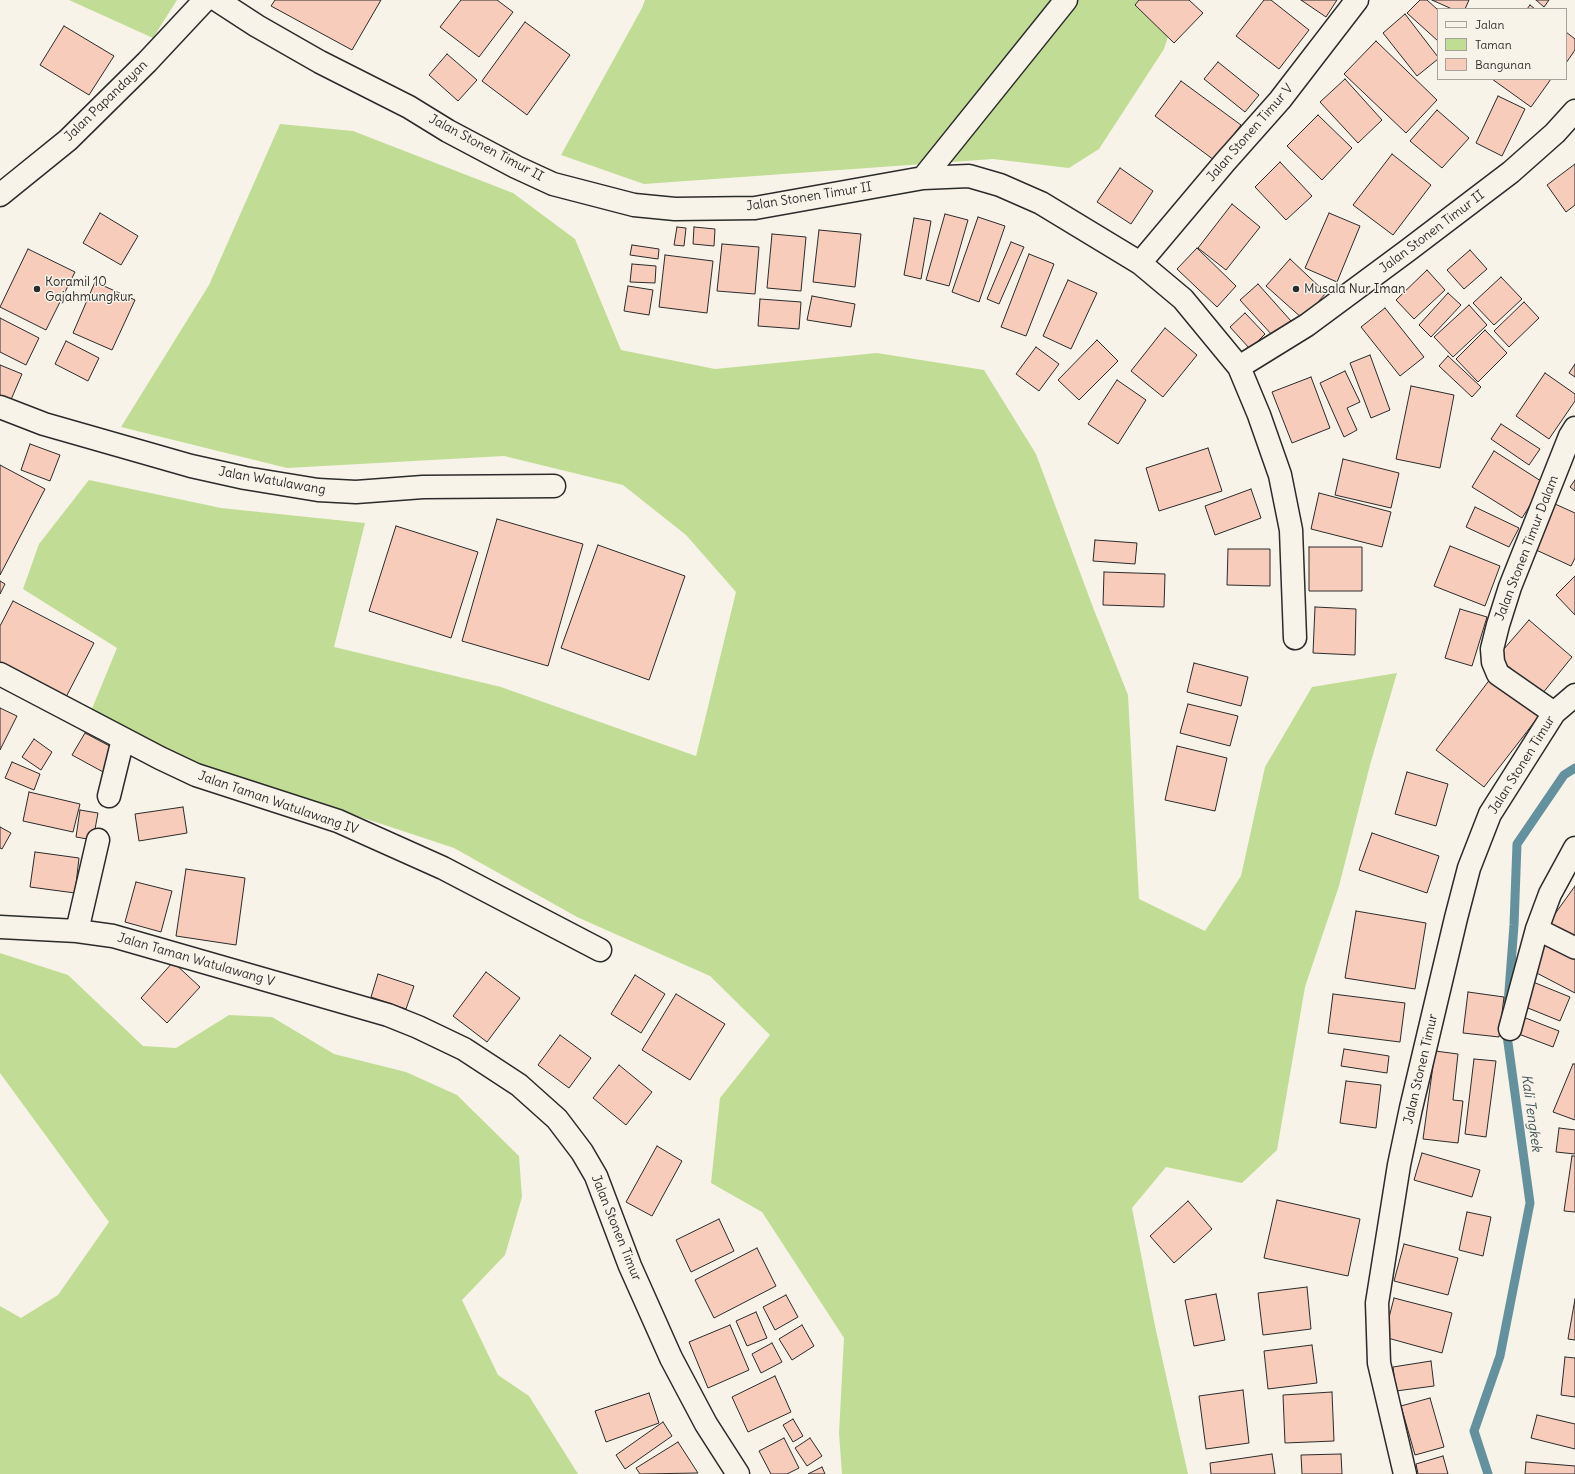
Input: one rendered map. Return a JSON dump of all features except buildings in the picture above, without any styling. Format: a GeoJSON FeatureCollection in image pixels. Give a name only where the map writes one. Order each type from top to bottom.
{"type":"FeatureCollection","features":[{"type":"Feature","properties":{"kind":"street","name":"Jalan Papandayan"},"geometry":{"type":"LineString","coordinates":[[0,195],[68,140],[147,62],[205,0]]}},
{"type":"Feature","properties":{"kind":"street","name":"Jalan Stonen Timur II"},"geometry":{"type":"LineString","coordinates":[[217,0],[257,26],[320,62],[409,107],[448,131],[516,167],[553,184],[634,205],[675,209],[755,208],[923,178],[969,176],[1000,185],[1041,203],[1140,263],[1183,299],[1240,367],[1280,474],[1291,530],[1295,638]]}},
{"type":"Feature","properties":{"kind":"street"},"geometry":{"type":"LineString","coordinates":[[923,178],[1066,0]]}},
{"type":"Feature","properties":{"kind":"street","name":"Jalan Stonen Timur V"},"geometry":{"type":"LineString","coordinates":[[1140,263],[1225,162],[1280,100],[1357,0]]}},
{"type":"Feature","properties":{"kind":"street","name":"Jalan Stonen Timur II"},"geometry":{"type":"LineString","coordinates":[[1240,367],[1307,325],[1511,172],[1555,133],[1575,111]]}},
{"type":"Feature","properties":{"kind":"street","name":"Jalan Watulawang"},"geometry":{"type":"LineString","coordinates":[[0,407],[44,424],[191,466],[245,478],[318,490],[356,492],[446,487],[554,486]]}},
{"type":"Feature","properties":{"kind":"street","name":"Jalan Stonen Timur Dalam"},"geometry":{"type":"LineString","coordinates":[[1554,713],[1498,674],[1493,662],[1492,649],[1510,586],[1570,436],[1575,428]]}},
{"type":"Feature","properties":{"kind":"street","name":"Jalan Taman Watulawang IV"},"geometry":{"type":"LineString","coordinates":[[0,674],[123,739],[196,775],[345,824],[443,868],[600,950]]}},
{"type":"Feature","properties":{"kind":"street","name":"Jalan Stonen Timur"},"geometry":{"type":"LineString","coordinates":[[1405,1474],[1379,1363],[1377,1303],[1399,1165],[1454,926],[1469,868],[1490,814],[1554,713],[1575,695]]}},
{"type":"Feature","properties":{"kind":"street"},"geometry":{"type":"LineString","coordinates":[[109,796],[123,739]]}},
{"type":"Feature","properties":{"kind":"street"},"geometry":{"type":"LineString","coordinates":[[77,931],[98,840]]}},
{"type":"Feature","properties":{"kind":"street"},"geometry":{"type":"LineString","coordinates":[[1510,1029],[1537,929],[1550,894],[1575,848]]}},
{"type":"Feature","properties":{"kind":"street","name":"Jalan Taman Watulawang V"},"geometry":{"type":"LineString","coordinates":[[0,927],[77,931],[113,936],[388,1015]]}},
{"type":"Feature","properties":{"kind":"street"},"geometry":{"type":"LineString","coordinates":[[1537,929],[1575,948]]}},
{"type":"Feature","properties":{"kind":"street","name":"Jalan Stonen Timur"},"geometry":{"type":"LineString","coordinates":[[388,1015],[418,1027],[464,1049],[519,1085],[557,1119],[582,1152],[596,1176],[630,1266],[671,1358],[706,1424],[738,1474]]}},
{"type":"Feature","properties":{"kind":"green space"},"geometry":{"type":"Polygon","coordinates":[[[69,0],[177,0],[153,38],[69,0]]]}},
{"type":"Feature","properties":{"kind":"green space"},"geometry":{"type":"Polygon","coordinates":[[[645,0],[1180,0],[1164,49],[1099,149],[1069,168],[993,159],[644,184],[561,155],[645,0]]]}},
{"type":"Feature","properties":{"kind":"green space"},"geometry":{"type":"Polygon","coordinates":[[[280,124],[353,131],[513,193],[575,239],[621,350],[715,369],[877,353],[984,370],[1036,454],[1094,610],[1128,695],[1139,899],[1205,931],[1241,876],[1265,767],[1312,687],[1397,673],[1370,765],[1339,886],[1305,987],[1277,1150],[1242,1183],[1166,1167],[1132,1208],[1155,1326],[1188,1474],[842,1474],[839,1433],[844,1338],[762,1212],[711,1183],[720,1098],[770,1035],[710,976],[577,917],[454,848],[164,752],[89,716],[117,648],[23,589],[39,544],[89,480],[221,508],[365,523],[334,647],[501,687],[696,756],[736,592],[686,535],[623,485],[504,456],[287,468],[121,427],[209,285],[280,124]]]}},
{"type":"Feature","properties":{"kind":"green space"},"geometry":{"type":"Polygon","coordinates":[[[0,953],[68,975],[143,1046],[176,1048],[229,1015],[272,1017],[334,1054],[406,1072],[457,1095],[519,1156],[522,1197],[505,1255],[462,1300],[498,1375],[529,1396],[578,1474],[0,1474],[0,1306],[21,1318],[58,1295],[109,1222],[0,1073],[0,953]]]}},
{"type":"Feature","properties":{"kind":"waterway","name":"Kali Tengkek"},"geometry":{"type":"LineString","coordinates":[[1508,1004],[1514,925],[1517,844],[1564,775],[1575,768]]}},
{"type":"Feature","properties":{"kind":"waterway","name":"Kali Tengkek"},"geometry":{"type":"LineString","coordinates":[[1488,1474],[1474,1431],[1500,1356],[1530,1203],[1506,1028]]}},
{"type":"Feature","properties":{"kind":"place","name":"Koramil 10 Gajahmungkur"},"geometry":{"type":"Point","coordinates":[37,289]}},
{"type":"Feature","properties":{"kind":"place","name":"Musala Nur Iman"},"geometry":{"type":"Point","coordinates":[1296,289]}}]}
